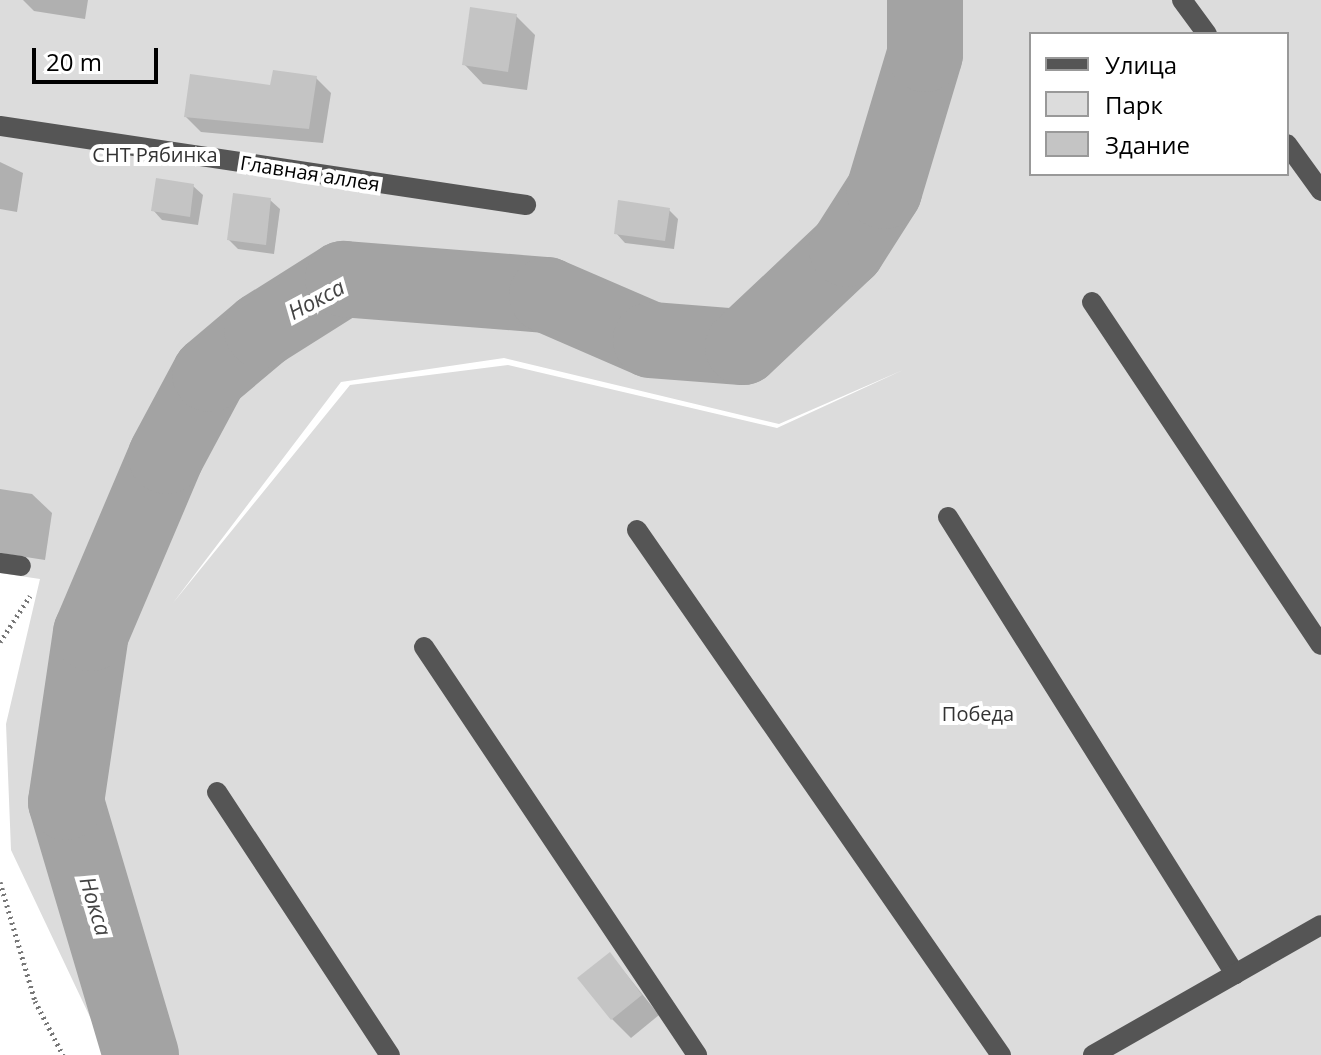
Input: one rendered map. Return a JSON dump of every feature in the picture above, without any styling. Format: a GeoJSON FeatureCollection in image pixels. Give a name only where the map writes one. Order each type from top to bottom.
{"type":"FeatureCollection","features":[{"type":"Feature","properties":{"kind":"lane"},"geometry":{"type":"LineString","coordinates":[[1182,0],[1206,32]]}},
{"type":"Feature","properties":{"kind":"lane","name":"Главная аллея"},"geometry":{"type":"LineString","coordinates":[[0,126],[526,205]]}},
{"type":"Feature","properties":{"kind":"lane"},"geometry":{"type":"LineString","coordinates":[[1289,147],[1321,191]]}},
{"type":"Feature","properties":{"kind":"lane"},"geometry":{"type":"LineString","coordinates":[[1092,302],[1321,645]]}},
{"type":"Feature","properties":{"kind":"lane"},"geometry":{"type":"LineString","coordinates":[[948,517],[1235,974]]}},
{"type":"Feature","properties":{"kind":"lane"},"geometry":{"type":"LineString","coordinates":[[637,530],[1001,1055]]}},
{"type":"Feature","properties":{"kind":"lane"},"geometry":{"type":"LineString","coordinates":[[0,563],[21,566]]}},
{"type":"Feature","properties":{"kind":"lane"},"geometry":{"type":"LineString","coordinates":[[424,647],[697,1055]]}},
{"type":"Feature","properties":{"kind":"lane"},"geometry":{"type":"LineString","coordinates":[[217,792],[390,1055]]}},
{"type":"Feature","properties":{"kind":"lane"},"geometry":{"type":"LineString","coordinates":[[1093,1055],[1321,925]]}},
{"type":"Feature","properties":{"kind":"path"},"geometry":{"type":"LineString","coordinates":[[0,642],[31,594]]}},
{"type":"Feature","properties":{"kind":"path"},"geometry":{"type":"LineString","coordinates":[[0,882],[35,1001],[63,1055]]}},
{"type":"Feature","properties":{"kind":"green space","name":"Победа"},"geometry":{"type":"Polygon","coordinates":[[[0,0],[1321,0],[1321,1055],[108,1055],[11,850],[6,724],[40,579],[0,573],[0,0]],[[504,358],[341,382],[173,603],[350,385],[508,365],[777,428],[903,370],[779,424],[504,358]]]}},
{"type":"Feature","properties":{"kind":"building"},"geometry":{"type":"Polygon","coordinates":[[[470,7],[517,14],[508,72],[462,65],[470,7]]]}},
{"type":"Feature","properties":{"kind":"building"},"geometry":{"type":"Polygon","coordinates":[[[273,70],[317,76],[309,129],[184,117],[190,74],[270,85],[273,70]]]}},
{"type":"Feature","properties":{"kind":"building"},"geometry":{"type":"Polygon","coordinates":[[[156,178],[194,184],[190,217],[151,211],[156,178]]]}},
{"type":"Feature","properties":{"kind":"building"},"geometry":{"type":"Polygon","coordinates":[[[233,193],[271,198],[266,245],[227,240],[233,193]]]}},
{"type":"Feature","properties":{"kind":"building"},"geometry":{"type":"Polygon","coordinates":[[[618,200],[670,208],[665,241],[614,234],[618,200]]]}},
{"type":"Feature","properties":{"kind":"building"},"geometry":{"type":"Polygon","coordinates":[[[610,952],[642,995],[611,1020],[577,978],[610,952]]]}},
{"type":"Feature","properties":{"kind":"waterway","name":"Нокса"},"geometry":{"type":"LineString","coordinates":[[141,1055],[66,802],[91,633],[166,456],[210,374],[262,330],[343,279],[547,295],[651,340],[743,347],[847,249],[884,191],[925,54],[925,0]]}},
{"type":"Feature","properties":{"kind":"park label","name":"СНТ Рябинка"},"geometry":{"type":"Point","coordinates":[155,154]}}]}
